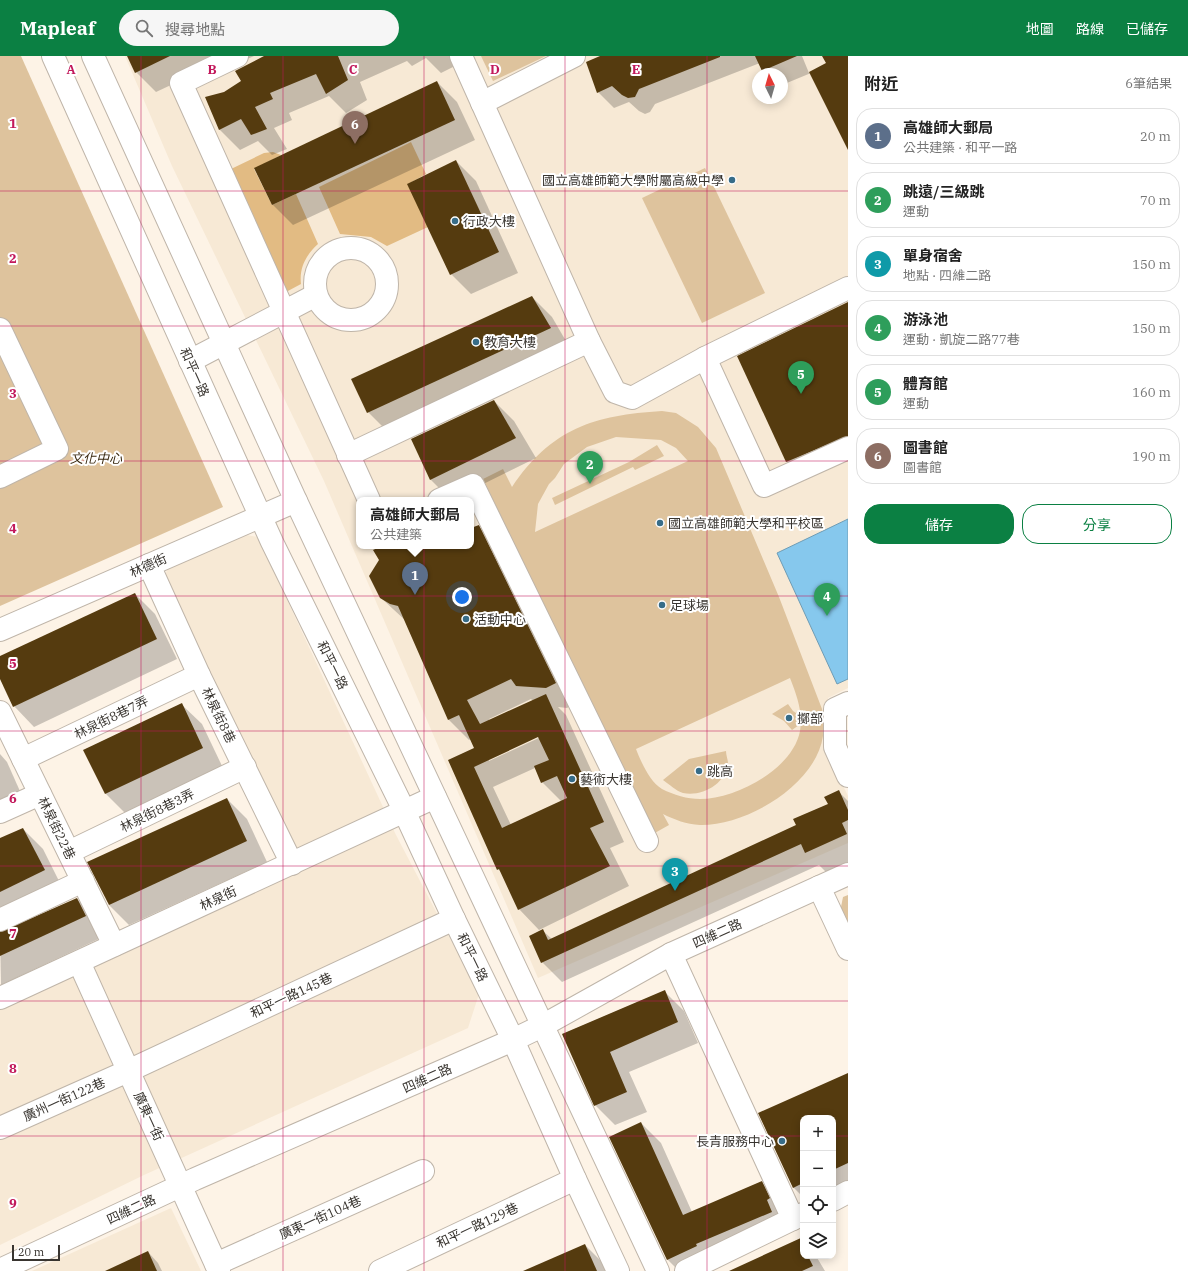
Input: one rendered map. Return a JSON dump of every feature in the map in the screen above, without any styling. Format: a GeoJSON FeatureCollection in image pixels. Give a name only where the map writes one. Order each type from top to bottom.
{"type":"FeatureCollection","features":[{"type":"Feature","properties":{"kind":"street","name":"和平一路"},"geometry":{"type":"LineString","coordinates":[[53,56],[260,516],[405,812],[454,919],[513,1040],[618,1271]]}},
{"type":"Feature","properties":{"kind":"street"},"geometry":{"type":"LineString","coordinates":[[93,56],[296,501],[658,1271]]}},
{"type":"Feature","properties":{"kind":"street"},"geometry":{"type":"LineString","coordinates":[[237,56],[181,83],[368,497]]}},
{"type":"Feature","properties":{"kind":"street"},"geometry":{"type":"LineString","coordinates":[[461,56],[589,341],[615,392],[632,398],[705,358],[848,288]]}},
{"type":"Feature","properties":{"kind":"street"},"geometry":{"type":"LineString","coordinates":[[482,103],[574,56]]}},
{"type":"Feature","properties":{"kind":"street"},"geometry":{"type":"LineString","coordinates":[[190,361],[224,343],[281,303],[316,295]]}},
{"type":"Feature","properties":{"kind":"street"},"geometry":{"type":"LineString","coordinates":[[0,330],[57,449],[0,477]]}},
{"type":"Feature","properties":{"kind":"street"},"geometry":{"type":"LineString","coordinates":[[348,455],[589,341]]}},
{"type":"Feature","properties":{"kind":"street"},"geometry":{"type":"LineString","coordinates":[[705,358],[764,486],[848,448]]}},
{"type":"Feature","properties":{"kind":"street"},"geometry":{"type":"LineString","coordinates":[[446,497],[473,485],[647,841]]}},
{"type":"Feature","properties":{"kind":"street","name":"林德街"},"geometry":{"type":"LineString","coordinates":[[0,630],[296,501]]}},
{"type":"Feature","properties":{"kind":"street","name":"林泉街8巷"},"geometry":{"type":"LineString","coordinates":[[149,565],[199,675],[292,864]]}},
{"type":"Feature","properties":{"kind":"street","name":"林泉街8巷7弄"},"geometry":{"type":"LineString","coordinates":[[23,759],[199,675]]}},
{"type":"Feature","properties":{"kind":"street"},"geometry":{"type":"LineString","coordinates":[[842,706],[835,747],[848,776]]}},
{"type":"Feature","properties":{"kind":"street","name":"林泉街22巷"},"geometry":{"type":"LineString","coordinates":[[1,718],[23,759],[114,945]]}},
{"type":"Feature","properties":{"kind":"street","name":"林泉街8巷3弄"},"geometry":{"type":"LineString","coordinates":[[69,852],[245,767]]}},
{"type":"Feature","properties":{"kind":"street"},"geometry":{"type":"LineString","coordinates":[[0,812],[40,794]]}},
{"type":"Feature","properties":{"kind":"street","name":"林泉街"},"geometry":{"type":"LineString","coordinates":[[0,998],[435,797]]}},
{"type":"Feature","properties":{"kind":"street","name":"四維二路"},"geometry":{"type":"LineString","coordinates":[[0,1270],[181,1186],[513,1040],[542,1026],[671,954],[848,874]]}},
{"type":"Feature","properties":{"kind":"street"},"geometry":{"type":"LineString","coordinates":[[0,920],[83,881]]}},
{"type":"Feature","properties":{"kind":"street"},"geometry":{"type":"LineString","coordinates":[[819,887],[848,949]]}},
{"type":"Feature","properties":{"kind":"street","name":"和平一路145巷"},"geometry":{"type":"LineString","coordinates":[[128,1071],[454,919]]}},
{"type":"Feature","properties":{"kind":"street"},"geometry":{"type":"LineString","coordinates":[[671,954],[798,1217],[686,1271]]}},
{"type":"Feature","properties":{"kind":"street","name":"廣東一街"},"geometry":{"type":"LineString","coordinates":[[79,962],[218,1268]]}},
{"type":"Feature","properties":{"kind":"street","name":"廣州一街122巷"},"geometry":{"type":"LineString","coordinates":[[0,1128],[128,1071]]}},
{"type":"Feature","properties":{"kind":"street","name":"廣東一街104巷"},"geometry":{"type":"LineString","coordinates":[[218,1268],[423,1171]]}},
{"type":"Feature","properties":{"kind":"street","name":"和平一路129巷"},"geometry":{"type":"LineString","coordinates":[[380,1271],[575,1179]]}},
{"type":"Feature","properties":{"kind":"street"},"geometry":{"type":"LineString","coordinates":[[836,1198],[848,1192]]}},
{"type":"Feature","properties":{"kind":"shaded area","name":"國立高雄師範大學和平校區"},"geometry":{"type":"Polygon","coordinates":[[[125,56],[848,56],[848,688],[828,698],[828,724],[825,749],[848,796],[848,843],[538,978],[324,481],[172,166],[125,56]]]}},
{"type":"Feature","properties":{"kind":"shaded area"},"geometry":{"type":"Polygon","coordinates":[[[411,142],[426,174],[408,184],[428,227],[387,246],[371,237],[340,234],[319,187],[411,142]]]}},
{"type":"Feature","properties":{"kind":"shaded area"},"geometry":{"type":"Polygon","coordinates":[[[273,152],[281,155],[254,169],[272,205],[296,194],[318,244],[304,262],[301,273],[301,284],[286,292],[231,169],[264,153],[273,152]]]}},
{"type":"Feature","properties":{"kind":"shaded area"},"geometry":{"type":"Polygon","coordinates":[[[236,533],[258,537],[396,835],[479,994],[468,1028],[144,1175],[0,1245],[0,1006],[305,865],[163,582],[169,564],[236,533]]]}},
{"type":"Feature","properties":{"kind":"shaded area"},"geometry":{"type":"Polygon","coordinates":[[[171,1208],[201,1271],[32,1271],[171,1208]]]}},
{"type":"Feature","properties":{"kind":"green space","name":"文化中心"},"geometry":{"type":"Polygon","coordinates":[[[0,56],[21,56],[223,507],[0,606],[0,56]]]}},
{"type":"Feature","properties":{"kind":"green space"},"geometry":{"type":"Polygon","coordinates":[[[481,56],[546,56],[493,81],[481,56]]]}},
{"type":"Feature","properties":{"kind":"green space"},"geometry":{"type":"Polygon","coordinates":[[[705,168],[765,293],[702,323],[642,198],[705,168]]]}},
{"type":"Feature","properties":{"kind":"green space","name":"足球場"},"geometry":{"type":"Polygon","coordinates":[[[662,411],[676,413],[698,427],[716,448],[779,597],[822,709],[824,726],[818,754],[807,771],[793,786],[776,799],[757,810],[738,818],[718,823],[700,825],[690,824],[663,814],[669,825],[653,834],[483,479],[503,469],[512,487],[527,467],[542,451],[576,429],[615,416],[662,411]],[[616,437],[587,447],[564,464],[549,484],[538,504],[535,532],[688,461],[676,448],[661,440],[616,437]],[[790,678],[636,749],[643,766],[650,777],[662,789],[676,795],[695,799],[714,798],[730,794],[746,788],[761,779],[775,769],[786,758],[795,745],[800,731],[800,711],[790,678]]]}},
{"type":"Feature","properties":{"kind":"green space"},"geometry":{"type":"Polygon","coordinates":[[[657,445],[664,456],[635,470],[633,467],[555,505],[552,498],[629,462],[657,445]]]}},
{"type":"Feature","properties":{"kind":"green space","name":"擲部"},"geometry":{"type":"Polygon","coordinates":[[[788,704],[793,711],[799,715],[799,725],[792,730],[784,721],[772,714],[788,704]]]}},
{"type":"Feature","properties":{"kind":"green space","name":"跳高"},"geometry":{"type":"Polygon","coordinates":[[[726,751],[728,763],[723,777],[718,783],[705,791],[690,794],[683,793],[663,780],[689,759],[726,751]]]}},
{"type":"Feature","properties":{"kind":"green space"},"geometry":{"type":"Polygon","coordinates":[[[848,895],[848,930],[840,912],[843,897],[848,895]]]}},
{"type":"Feature","properties":{"kind":"water"},"geometry":{"type":"Polygon","coordinates":[[[848,519],[848,679],[837,684],[777,553],[848,519]]]}},
{"type":"Feature","properties":{"kind":"building"},"geometry":{"type":"Polygon","coordinates":[[[127,56],[170,56],[135,73],[127,56]]]}},
{"type":"Feature","properties":{"kind":"building"},"geometry":{"type":"Polygon","coordinates":[[[264,56],[338,56],[348,80],[326,94],[316,74],[270,93],[273,99],[255,107],[267,129],[251,135],[241,119],[219,130],[205,97],[224,92],[241,81],[235,71],[264,56]]]}},
{"type":"Feature","properties":{"kind":"building"},"geometry":{"type":"Polygon","coordinates":[[[600,56],[720,57],[639,89],[635,97],[628,98],[612,86],[597,93],[586,62],[600,56]]]}},
{"type":"Feature","properties":{"kind":"building"},"geometry":{"type":"Polygon","coordinates":[[[755,56],[797,56],[769,68],[761,68],[755,56]]]}},
{"type":"Feature","properties":{"kind":"building"},"geometry":{"type":"Polygon","coordinates":[[[822,56],[848,56],[848,150],[809,72],[826,63],[822,56]]]}},
{"type":"Feature","properties":{"kind":"building"},"geometry":{"type":"Polygon","coordinates":[[[437,81],[455,120],[272,205],[254,168],[437,81]]]}},
{"type":"Feature","properties":{"kind":"building","name":"行政大樓"},"geometry":{"type":"Polygon","coordinates":[[[456,160],[499,252],[450,275],[407,184],[456,160]]]}},
{"type":"Feature","properties":{"kind":"building","name":"教育大樓"},"geometry":{"type":"Polygon","coordinates":[[[532,296],[551,328],[367,413],[351,379],[532,296]]]}},
{"type":"Feature","properties":{"kind":"building"},"geometry":{"type":"Polygon","coordinates":[[[848,302],[848,436],[786,462],[737,356],[848,302]]]}},
{"type":"Feature","properties":{"kind":"building"},"geometry":{"type":"Polygon","coordinates":[[[494,400],[516,438],[430,480],[411,439],[494,400]]]}},
{"type":"Feature","properties":{"kind":"building"},"geometry":{"type":"Polygon","coordinates":[[[479,525],[556,683],[546,688],[516,686],[511,679],[467,700],[480,724],[546,694],[604,822],[590,828],[610,866],[518,910],[499,869],[497,870],[448,760],[474,748],[459,715],[448,720],[398,606],[390,604],[380,598],[369,576],[379,560],[373,550],[474,549],[474,527],[479,525]],[[538,737],[474,767],[502,828],[567,798],[557,776],[541,783],[534,766],[549,760],[538,737]]]}},
{"type":"Feature","properties":{"kind":"building"},"geometry":{"type":"Polygon","coordinates":[[[135,593],[157,639],[13,707],[0,679],[0,656],[135,593]]]}},
{"type":"Feature","properties":{"kind":"building"},"geometry":{"type":"Polygon","coordinates":[[[182,703],[203,748],[105,794],[83,750],[182,703]]]}},
{"type":"Feature","properties":{"kind":"building"},"geometry":{"type":"Polygon","coordinates":[[[839,790],[848,810],[848,820],[842,823],[847,834],[805,853],[801,844],[541,963],[529,936],[543,929],[548,940],[796,825],[793,819],[828,804],[824,797],[839,790]]]}},
{"type":"Feature","properties":{"kind":"building"},"geometry":{"type":"Polygon","coordinates":[[[227,798],[247,841],[109,905],[87,862],[227,798]]]}},
{"type":"Feature","properties":{"kind":"building"},"geometry":{"type":"Polygon","coordinates":[[[23,828],[45,870],[0,892],[0,838],[23,828]]]}},
{"type":"Feature","properties":{"kind":"building"},"geometry":{"type":"Polygon","coordinates":[[[77,898],[86,916],[0,956],[0,932],[77,898]]]}},
{"type":"Feature","properties":{"kind":"building"},"geometry":{"type":"Polygon","coordinates":[[[665,990],[678,1022],[610,1052],[627,1092],[594,1106],[562,1034],[665,990]]]}},
{"type":"Feature","properties":{"kind":"building","name":"長青服務中心"},"geometry":{"type":"Polygon","coordinates":[[[848,1073],[848,1163],[836,1169],[836,1115],[800,1115],[800,1184],[793,1188],[758,1113],[848,1073]]]}},
{"type":"Feature","properties":{"kind":"building"},"geometry":{"type":"Polygon","coordinates":[[[641,1122],[683,1215],[762,1181],[770,1198],[767,1200],[772,1212],[696,1244],[697,1246],[667,1260],[609,1137],[641,1122]]]}},
{"type":"Feature","properties":{"kind":"building"},"geometry":{"type":"Polygon","coordinates":[[[800,1238],[800,1259],[810,1259],[813,1266],[802,1271],[729,1271],[800,1238]]]}},
{"type":"Feature","properties":{"kind":"building"},"geometry":{"type":"Polygon","coordinates":[[[585,1244],[597,1271],[523,1271],[585,1244]]]}},
{"type":"Feature","properties":{"kind":"building"},"geometry":{"type":"Polygon","coordinates":[[[148,1251],[157,1271],[105,1271],[148,1251]]]}},
{"type":"Feature","properties":{"kind":"place","name":"圖書館"},"geometry":{"type":"Point","coordinates":[355,144]}},
{"type":"Feature","properties":{"kind":"place","name":"國立高雄師範大學附屬高級中學"},"geometry":{"type":"Point","coordinates":[732,180]}},
{"type":"Feature","properties":{"kind":"place","name":"行政大樓"},"geometry":{"type":"Point","coordinates":[455,221]}},
{"type":"Feature","properties":{"kind":"place","name":"教育大樓"},"geometry":{"type":"Point","coordinates":[476,342]}},
{"type":"Feature","properties":{"kind":"place","name":"體育館"},"geometry":{"type":"Point","coordinates":[801,394]}},
{"type":"Feature","properties":{"kind":"place","name":"跳遠/三級跳"},"geometry":{"type":"Point","coordinates":[590,484]}},
{"type":"Feature","properties":{"kind":"place","name":"國立高雄師範大學和平校區"},"geometry":{"type":"Point","coordinates":[660,523]}},
{"type":"Feature","properties":{"kind":"place","name":"高雄師大郵局"},"geometry":{"type":"Point","coordinates":[415,595]}},
{"type":"Feature","properties":{"kind":"place","name":"足球場"},"geometry":{"type":"Point","coordinates":[662,605]}},
{"type":"Feature","properties":{"kind":"place","name":"游泳池"},"geometry":{"type":"Point","coordinates":[827,616]}},
{"type":"Feature","properties":{"kind":"place","name":"活動中心"},"geometry":{"type":"Point","coordinates":[466,619]}},
{"type":"Feature","properties":{"kind":"place","name":"擲部"},"geometry":{"type":"Point","coordinates":[789,718]}},
{"type":"Feature","properties":{"kind":"place","name":"跳高"},"geometry":{"type":"Point","coordinates":[699,771]}},
{"type":"Feature","properties":{"kind":"place","name":"藝術大樓"},"geometry":{"type":"Point","coordinates":[572,779]}},
{"type":"Feature","properties":{"kind":"place","name":"單身宿舍"},"geometry":{"type":"Point","coordinates":[675,891]}},
{"type":"Feature","properties":{"kind":"place","name":"長青服務中心"},"geometry":{"type":"Point","coordinates":[782,1141]}}]}
